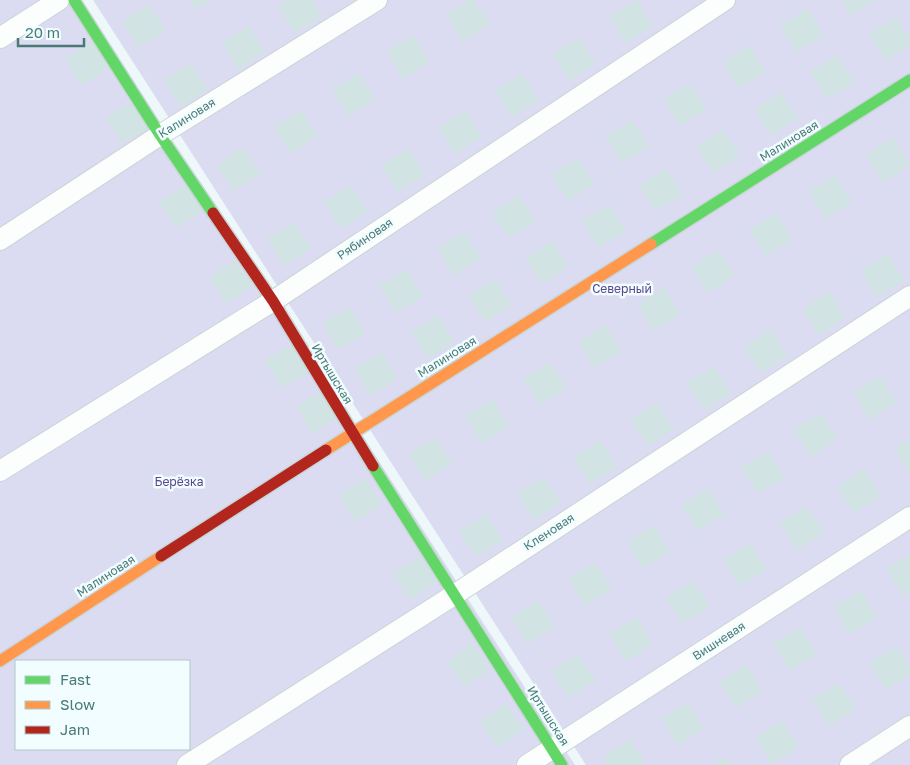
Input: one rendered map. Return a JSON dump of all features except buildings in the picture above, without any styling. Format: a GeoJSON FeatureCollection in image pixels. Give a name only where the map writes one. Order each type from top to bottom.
{"type":"FeatureCollection","features":[{"type":"Feature","properties":{"kind":"street"},"geometry":{"type":"LineString","coordinates":[[0,38],[59,0]]}},
{"type":"Feature","properties":{"kind":"street","name":"Иртышская"},"geometry":{"type":"LineString","coordinates":[[74,0],[160,135],[273,301],[352,433],[557,757]]}},
{"type":"Feature","properties":{"kind":"street","name":"Калиновая"},"geometry":{"type":"LineString","coordinates":[[0,240],[160,135],[377,0]]}},
{"type":"Feature","properties":{"kind":"street","name":"Рябиновая"},"geometry":{"type":"LineString","coordinates":[[0,471],[273,301],[726,0]]}},
{"type":"Feature","properties":{"kind":"street","name":"Малиновая"},"geometry":{"type":"LineString","coordinates":[[0,661],[352,433],[910,80]]}},
{"type":"Feature","properties":{"kind":"street","name":"Кленовая"},"geometry":{"type":"LineString","coordinates":[[187,765],[454,595],[910,296]]}},
{"type":"Feature","properties":{"kind":"street","name":"Вишневая"},"geometry":{"type":"LineString","coordinates":[[527,765],[557,757],[910,517]]}},
{"type":"Feature","properties":{"kind":"street"},"geometry":{"type":"LineString","coordinates":[[850,765],[910,726]]}},
{"type":"Feature","properties":{"kind":"green space","name":"Берёзка"},"geometry":{"type":"Polygon","coordinates":[[[0,0],[81,0],[575,765],[0,765],[0,0]]]}},
{"type":"Feature","properties":{"kind":"green space","name":"Северный"},"geometry":{"type":"Polygon","coordinates":[[[93,0],[910,0],[910,765],[586,765],[93,0]]]}},
{"type":"Feature","properties":{"kind":"traffic: fast"},"geometry":{"type":"LineString","coordinates":[[74,0],[160,135],[213,213]]}},
{"type":"Feature","properties":{"kind":"traffic: fast"},"geometry":{"type":"LineString","coordinates":[[651,244],[910,80]]}},
{"type":"Feature","properties":{"kind":"traffic: fast"},"geometry":{"type":"LineString","coordinates":[[373,466],[562,765]]}},
{"type":"Feature","properties":{"kind":"traffic: slow"},"geometry":{"type":"LineString","coordinates":[[326,450],[651,244]]}},
{"type":"Feature","properties":{"kind":"traffic: slow"},"geometry":{"type":"LineString","coordinates":[[0,661],[161,556]]}},
{"type":"Feature","properties":{"kind":"traffic: jam"},"geometry":{"type":"LineString","coordinates":[[213,213],[273,301],[373,466]]}},
{"type":"Feature","properties":{"kind":"traffic: jam"},"geometry":{"type":"LineString","coordinates":[[161,556],[326,450]]}}]}
